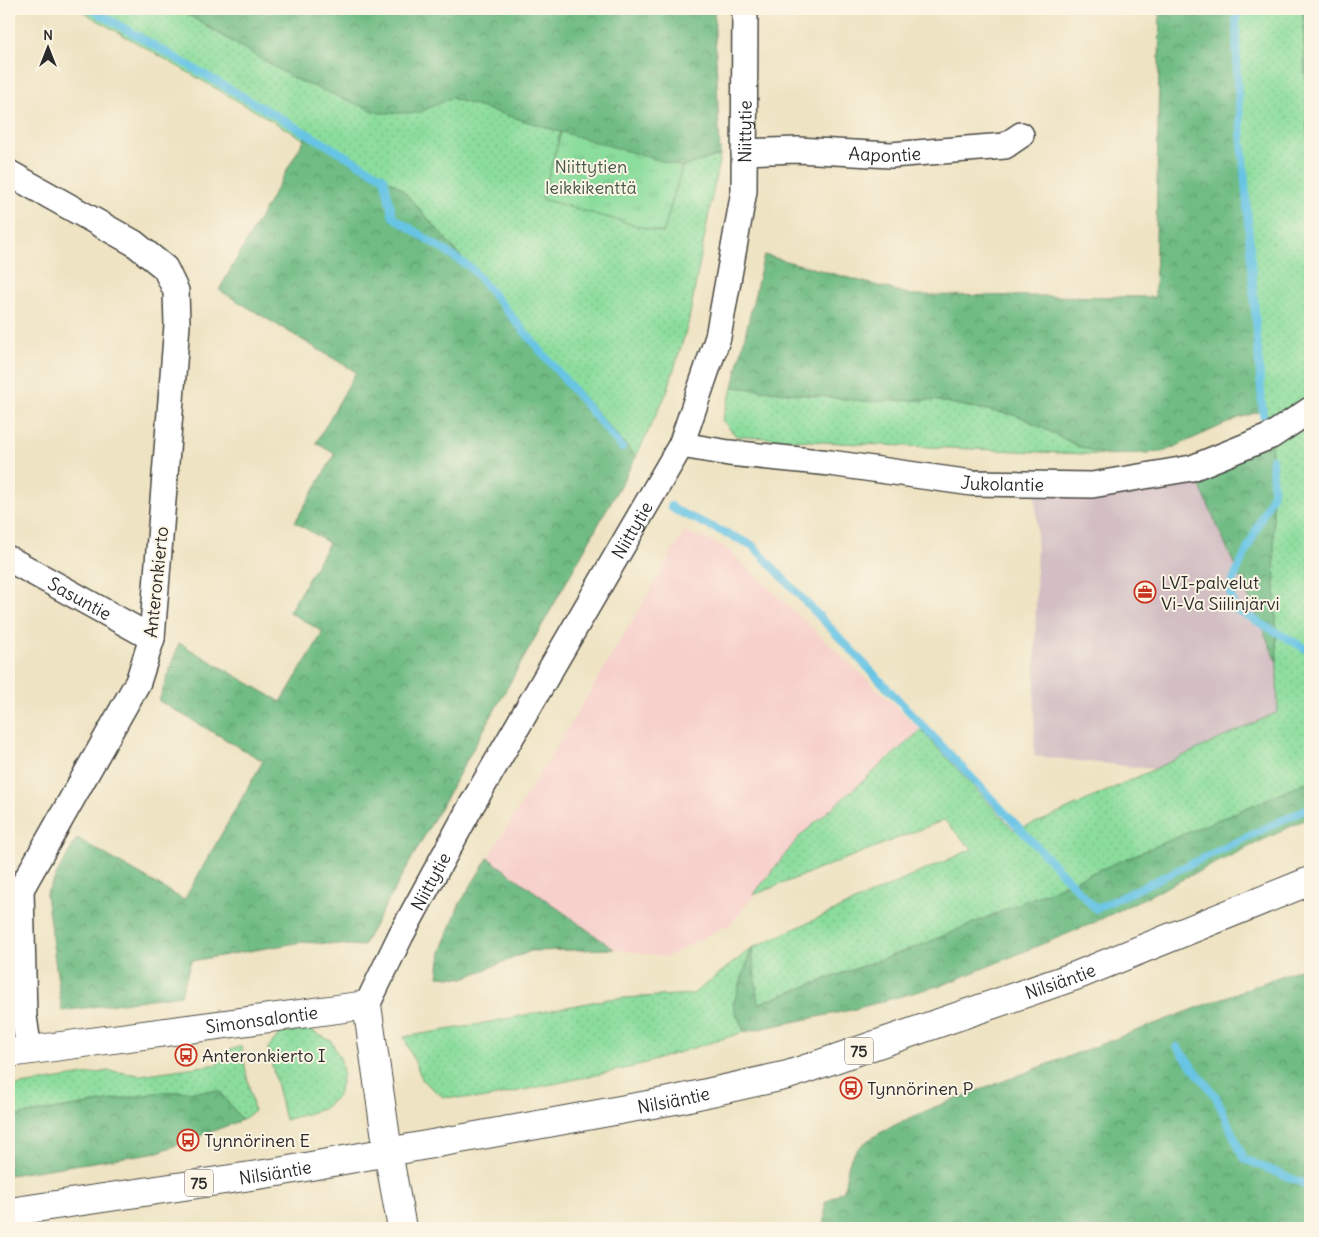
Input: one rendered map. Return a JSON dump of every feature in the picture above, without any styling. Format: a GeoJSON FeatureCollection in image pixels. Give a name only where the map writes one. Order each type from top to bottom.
{"type":"FeatureCollection","features":[{"type":"Feature","properties":{"kind":"main road","name":"Nilsiäntie"},"geometry":{"type":"LineString","coordinates":[[9,1212],[278,1172],[675,1100],[788,1075],[1078,975],[1310,881]]}},
{"type":"Feature","properties":{"kind":"main road","name":"Simonsalontie"},"geometry":{"type":"LineString","coordinates":[[19,1052],[367,1005]]}},
{"type":"Feature","properties":{"kind":"main road"},"geometry":{"type":"LineString","coordinates":[[367,1005],[388,1152],[402,1228]]}},
{"type":"Feature","properties":{"kind":"street","name":"Niittytie"},"geometry":{"type":"LineString","coordinates":[[367,1005],[401,934],[470,808],[681,445],[718,337],[744,191],[745,9]]}},
{"type":"Feature","properties":{"kind":"street","name":"Aapontie"},"geometry":{"type":"LineString","coordinates":[[744,152],[797,150],[900,154],[1005,146],[1022,135]]}},
{"type":"Feature","properties":{"kind":"street","name":"Anteronkierto"},"geometry":{"type":"LineString","coordinates":[[9,173],[134,243],[165,268],[176,291],[177,325],[152,638],[138,682],[15,886],[24,1017],[19,1052]]}},
{"type":"Feature","properties":{"kind":"street","name":"Jukolantie"},"geometry":{"type":"LineString","coordinates":[[681,445],[972,483],[1092,484],[1192,468],[1271,436],[1310,410]]}},
{"type":"Feature","properties":{"kind":"street","name":"Sasuntie"},"geometry":{"type":"LineString","coordinates":[[9,559],[152,638]]}},
{"type":"Feature","properties":{"kind":"shaded area"},"geometry":{"type":"Polygon","coordinates":[[[1310,410],[1278,712],[1154,769],[1034,756],[1037,516],[1034,484],[1192,468],[1310,410]]]}},
{"type":"Feature","properties":{"kind":"shaded area"},"geometry":{"type":"Polygon","coordinates":[[[684,532],[724,546],[921,730],[800,836],[732,923],[666,957],[614,949],[488,858],[598,679],[684,532]]]}},
{"type":"Feature","properties":{"kind":"green space"},"geometry":{"type":"Polygon","coordinates":[[[78,9],[178,9],[295,79],[451,98],[561,132],[542,199],[663,233],[682,167],[720,155],[688,324],[667,392],[636,457],[400,187],[306,133],[304,139],[302,138],[78,9]]]}},
{"type":"Feature","properties":{"kind":"green space"},"geometry":{"type":"Polygon","coordinates":[[[178,9],[714,9],[720,155],[682,167],[451,98],[418,113],[379,113],[295,79],[178,9]]]}},
{"type":"Feature","properties":{"kind":"green space"},"geometry":{"type":"Polygon","coordinates":[[[1160,9],[1236,9],[1237,79],[1261,411],[1236,419],[1163,452],[1107,455],[1078,446],[1019,416],[933,400],[864,401],[733,387],[764,255],[912,295],[1155,297],[1160,9]]]}},
{"type":"Feature","properties":{"kind":"green space"},"geometry":{"type":"Polygon","coordinates":[[[1236,9],[1303,9],[1310,211],[1310,781],[924,944],[757,1004],[752,949],[733,1005],[744,1032],[633,1067],[482,1099],[443,1097],[423,1081],[404,1037],[608,999],[693,994],[752,948],[972,849],[944,820],[753,895],[800,836],[921,730],[1014,830],[1044,820],[1278,712],[1271,436],[1261,411],[1237,79],[1236,9]]]}},
{"type":"Feature","properties":{"kind":"green space"},"geometry":{"type":"Polygon","coordinates":[[[1303,9],[1310,9],[1310,211],[1303,9]]]}},
{"type":"Feature","properties":{"kind":"green space","name":"Niittytien leikkikenttä"},"geometry":{"type":"Polygon","coordinates":[[[561,132],[682,167],[663,233],[542,199],[561,132]]]}},
{"type":"Feature","properties":{"kind":"green space"},"geometry":{"type":"Polygon","coordinates":[[[306,133],[400,187],[636,457],[363,946],[302,942],[191,961],[181,995],[62,1011],[46,894],[77,838],[184,900],[263,761],[159,701],[179,643],[281,702],[323,632],[289,612],[329,543],[295,522],[335,454],[316,443],[356,372],[219,290],[304,140],[306,133]]]}},
{"type":"Feature","properties":{"kind":"green space"},"geometry":{"type":"Polygon","coordinates":[[[733,387],[864,401],[933,400],[1019,416],[1078,446],[1107,455],[840,443],[736,436],[722,420],[733,387]]]}},
{"type":"Feature","properties":{"kind":"green space"},"geometry":{"type":"Polygon","coordinates":[[[1271,436],[1277,662],[1192,468],[1271,436]]]}},
{"type":"Feature","properties":{"kind":"green space"},"geometry":{"type":"Polygon","coordinates":[[[1310,781],[1310,817],[1091,924],[945,984],[851,1010],[744,1032],[733,1005],[752,948],[758,1004],[924,944],[1310,781]]]}},
{"type":"Feature","properties":{"kind":"green space"},"geometry":{"type":"Polygon","coordinates":[[[488,858],[614,949],[531,951],[464,978],[438,976],[441,952],[459,905],[488,858]]]}},
{"type":"Feature","properties":{"kind":"green space"},"geometry":{"type":"Polygon","coordinates":[[[1310,965],[1310,1228],[825,1228],[825,1202],[844,1190],[852,1156],[867,1141],[878,1134],[935,1107],[1310,965]]]}},
{"type":"Feature","properties":{"kind":"green space"},"geometry":{"type":"Polygon","coordinates":[[[310,1030],[331,1041],[341,1060],[343,1073],[338,1096],[323,1109],[285,1120],[268,1048],[280,1033],[310,1030]]]}},
{"type":"Feature","properties":{"kind":"green space"},"geometry":{"type":"Polygon","coordinates":[[[241,1046],[254,1111],[242,1120],[219,1091],[163,1092],[9,1117],[9,1087],[109,1071],[140,1075],[218,1064],[227,1051],[241,1046]]]}},
{"type":"Feature","properties":{"kind":"green space"},"geometry":{"type":"Polygon","coordinates":[[[219,1091],[242,1120],[158,1152],[9,1175],[9,1117],[163,1092],[219,1091]]]}},
{"type":"Feature","properties":{"kind":"waterway"},"geometry":{"type":"LineString","coordinates":[[91,9],[384,178],[393,217],[471,268],[622,448]]}},
{"type":"Feature","properties":{"kind":"waterway"},"geometry":{"type":"LineString","coordinates":[[1236,9],[1237,79],[1263,416]]}},
{"type":"Feature","properties":{"kind":"waterway"},"geometry":{"type":"LineString","coordinates":[[1272,459],[1273,493],[1229,589],[1235,609],[1310,651]]}},
{"type":"Feature","properties":{"kind":"waterway"},"geometry":{"type":"LineString","coordinates":[[671,506],[675,510],[752,545],[1096,909],[1310,807]]}},
{"type":"Feature","properties":{"kind":"waterway"},"geometry":{"type":"LineString","coordinates":[[1177,1047],[1216,1097],[1244,1159],[1305,1184],[1310,1191]]}},
{"type":"Feature","properties":{"kind":"place","name":"LVI-palvelut Vi-Va Siilinjärvi"},"geometry":{"type":"Point","coordinates":[1145,592]}},
{"type":"Feature","properties":{"kind":"place","name":"Anteronkierto I"},"geometry":{"type":"Point","coordinates":[186,1055]}},
{"type":"Feature","properties":{"kind":"place","name":"Tynnörinen P"},"geometry":{"type":"Point","coordinates":[851,1088]}},
{"type":"Feature","properties":{"kind":"place","name":"Tynnörinen E"},"geometry":{"type":"Point","coordinates":[188,1140]}}]}
